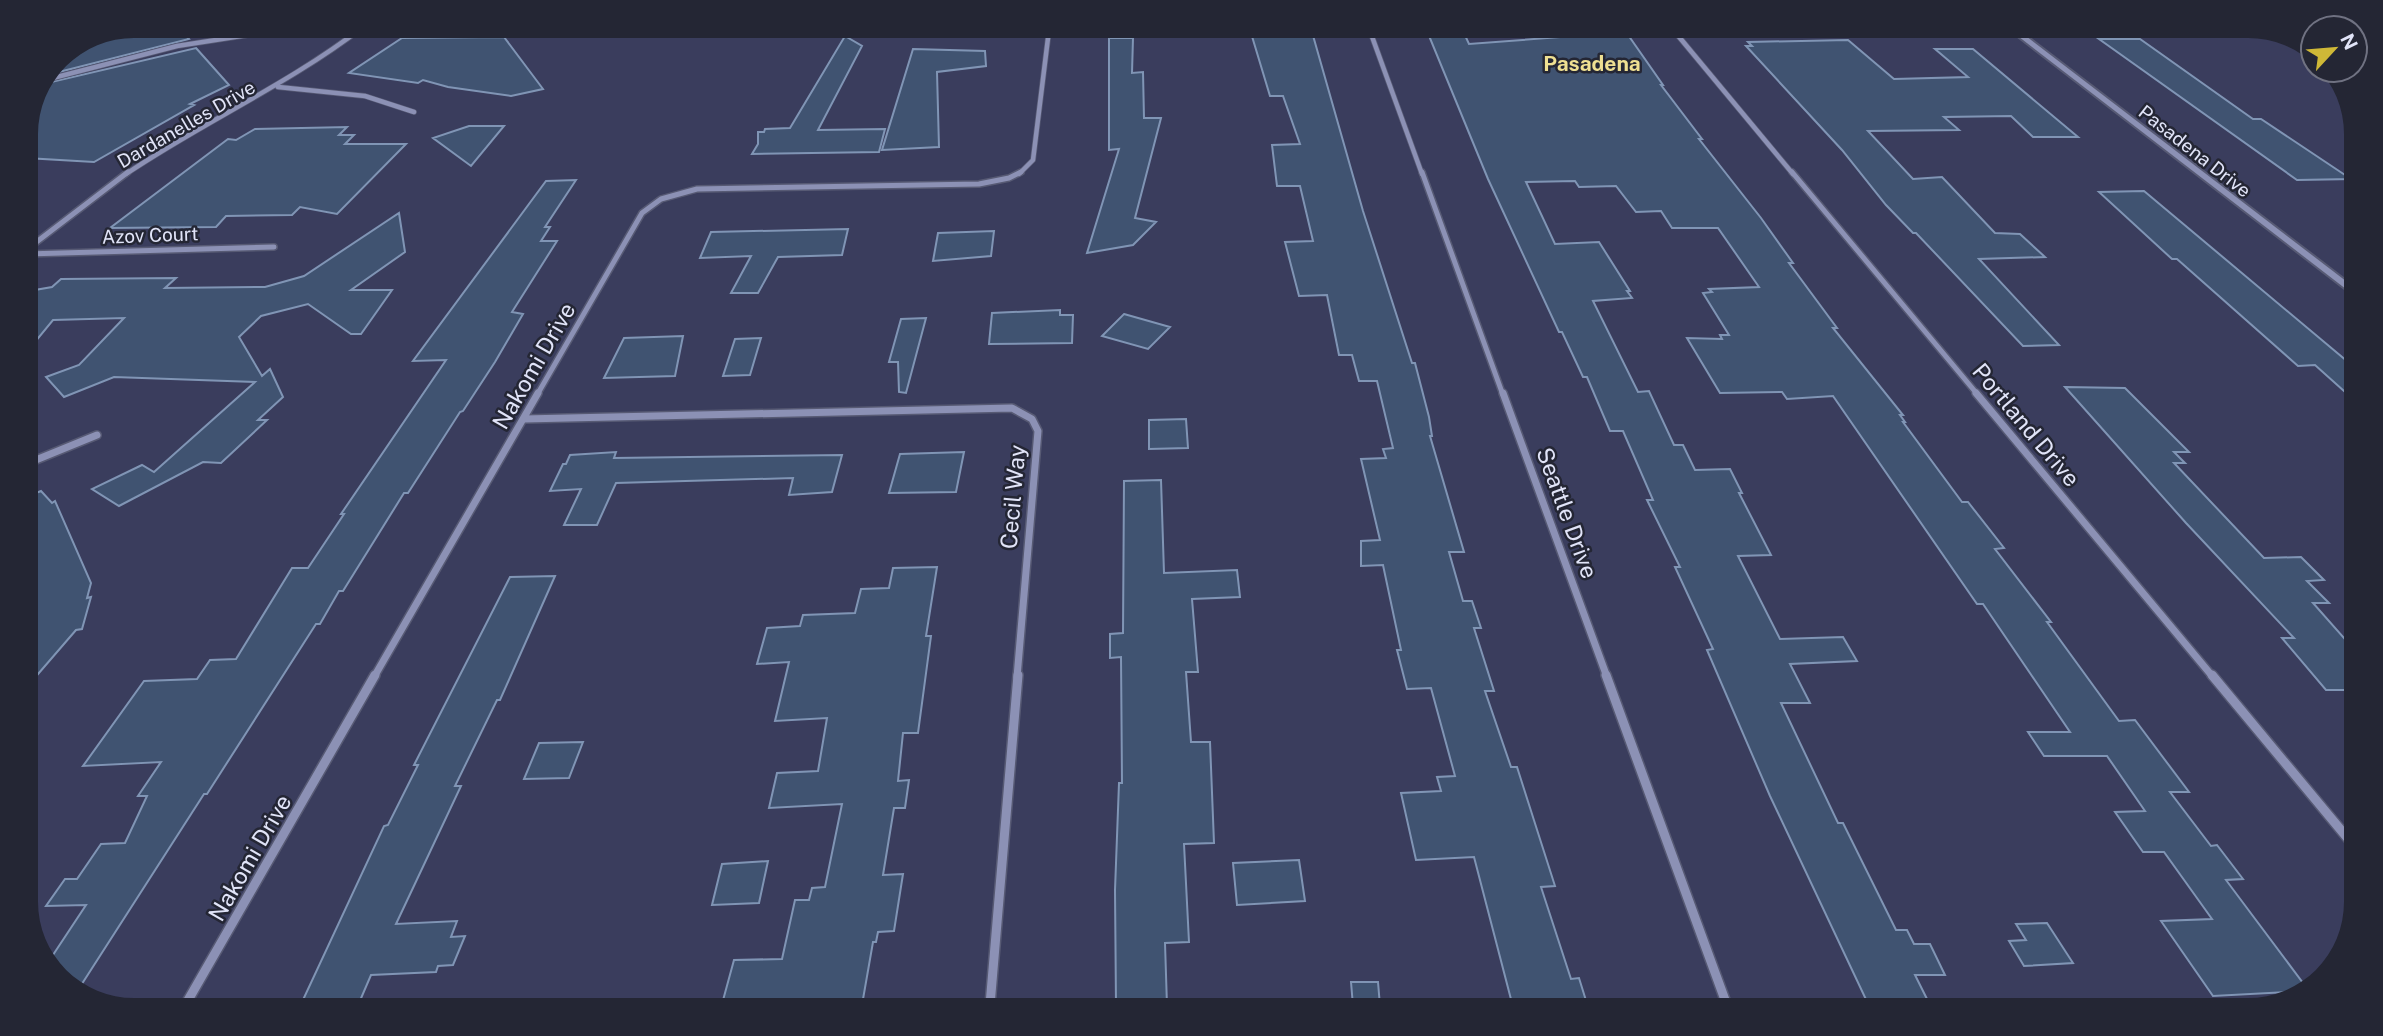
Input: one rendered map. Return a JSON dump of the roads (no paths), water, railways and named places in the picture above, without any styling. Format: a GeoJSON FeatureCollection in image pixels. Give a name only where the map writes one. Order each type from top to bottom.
{"type":"FeatureCollection","features":[{"type":"Feature","properties":{"kind":"street"},"geometry":{"type":"LineString","coordinates":[[59,76],[177,46],[222,39]]}},
{"type":"Feature","properties":{"kind":"street","name":"Dardanelles Drive"},"geometry":{"type":"LineString","coordinates":[[39,242],[124,175],[158,153],[278,87],[347,39]]}},
{"type":"Feature","properties":{"kind":"street","name":"Nakomi Drive"},"geometry":{"type":"LineString","coordinates":[[189,998],[642,213],[660,200],[697,189],[979,184],[1021,174],[1033,160],[1048,39]]}},
{"type":"Feature","properties":{"kind":"street","name":"Seattle Drive"},"geometry":{"type":"LineString","coordinates":[[1373,39],[1724,998]]}},
{"type":"Feature","properties":{"kind":"street","name":"Portland Drive"},"geometry":{"type":"LineString","coordinates":[[1681,39],[2344,834]]}},
{"type":"Feature","properties":{"kind":"street","name":"Pasadena Drive"},"geometry":{"type":"LineString","coordinates":[[2025,39],[2344,285]]}},
{"type":"Feature","properties":{"kind":"street"},"geometry":{"type":"LineString","coordinates":[[278,87],[373,97],[397,103],[414,112]]}},
{"type":"Feature","properties":{"kind":"street","name":"Azov Court"},"geometry":{"type":"LineString","coordinates":[[39,252],[274,247]]}},
{"type":"Feature","properties":{"kind":"street","name":"Cecil Way"},"geometry":{"type":"LineString","coordinates":[[524,419],[1012,408],[1032,419],[1038,431],[991,998]]}},
{"type":"Feature","properties":{"kind":"street"},"geometry":{"type":"LineString","coordinates":[[39,459],[97,435]]}},
{"type":"Feature","properties":{"kind":"district","name":"Pasadena"},"geometry":{"type":"Point","coordinates":[1592,64]}}]}
